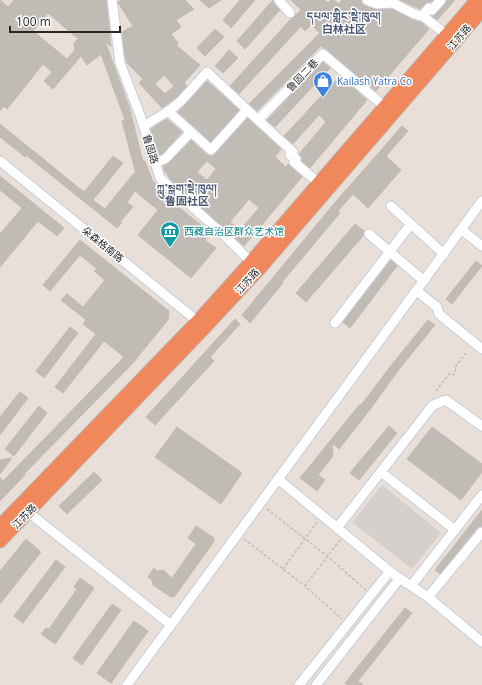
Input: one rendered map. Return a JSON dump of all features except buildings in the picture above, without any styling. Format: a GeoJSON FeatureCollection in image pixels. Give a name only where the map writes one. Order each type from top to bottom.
{"type":"FeatureCollection","features":[{"type":"Feature","properties":{"kind":"highway","name":"江苏路"},"geometry":{"type":"LineString","coordinates":[[202,324],[251,262],[477,0]]}},
{"type":"Feature","properties":{"kind":"highway","name":"江苏路"},"geometry":{"type":"LineString","coordinates":[[0,541],[24,509],[202,324],[259,269],[482,10]]}},
{"type":"Feature","properties":{"kind":"highway","name":"江苏路"},"geometry":{"type":"LineString","coordinates":[[0,526],[24,509]]}},
{"type":"Feature","properties":{"kind":"street"},"geometry":{"type":"LineString","coordinates":[[279,0],[290,13]]}},
{"type":"Feature","properties":{"kind":"street"},"geometry":{"type":"LineString","coordinates":[[367,0],[377,4],[393,3],[422,16],[447,35]]}},
{"type":"Feature","properties":{"kind":"street"},"geometry":{"type":"LineString","coordinates":[[422,16],[429,8],[432,10],[441,0]]}},
{"type":"Feature","properties":{"kind":"street","name":"鲁固路"},"geometry":{"type":"LineString","coordinates":[[114,1],[120,63],[144,126],[160,178],[227,238],[251,262]]}},
{"type":"Feature","properties":{"kind":"street","name":"鲁固二巷"},"geometry":{"type":"LineString","coordinates":[[258,120],[323,54],[385,107]]}},
{"type":"Feature","properties":{"kind":"street"},"geometry":{"type":"LineString","coordinates":[[144,126],[181,101],[207,72],[246,112],[258,120],[293,152],[290,155],[296,159],[294,162],[319,183]]}},
{"type":"Feature","properties":{"kind":"street"},"geometry":{"type":"LineString","coordinates":[[168,111],[211,150],[246,112]]}},
{"type":"Feature","properties":{"kind":"street"},"geometry":{"type":"LineString","coordinates":[[155,163],[165,159],[191,132]]}},
{"type":"Feature","properties":{"kind":"street","name":"朵森格南路"},"geometry":{"type":"LineString","coordinates":[[0,161],[202,324]]}},
{"type":"Feature","properties":{"kind":"street"},"geometry":{"type":"LineString","coordinates":[[126,685],[482,202]]}},
{"type":"Feature","properties":{"kind":"street"},"geometry":{"type":"LineString","coordinates":[[391,206],[444,254]]}},
{"type":"Feature","properties":{"kind":"street"},"geometry":{"type":"LineString","coordinates":[[335,322],[410,224]]}},
{"type":"Feature","properties":{"kind":"street"},"geometry":{"type":"LineString","coordinates":[[462,230],[482,246]]}},
{"type":"Feature","properties":{"kind":"street"},"geometry":{"type":"LineString","coordinates":[[369,234],[424,281]]}},
{"type":"Feature","properties":{"kind":"street"},"geometry":{"type":"LineString","coordinates":[[417,291],[437,307],[439,314],[482,349]]}},
{"type":"Feature","properties":{"kind":"street"},"geometry":{"type":"LineString","coordinates":[[341,531],[381,472],[433,405],[446,400],[481,424]]}},
{"type":"Feature","properties":{"kind":"street"},"geometry":{"type":"LineString","coordinates":[[381,472],[455,530]]}},
{"type":"Feature","properties":{"kind":"street"},"geometry":{"type":"LineString","coordinates":[[278,479],[390,571],[428,597],[482,642]]}},
{"type":"Feature","properties":{"kind":"street"},"geometry":{"type":"LineString","coordinates":[[411,586],[482,495]]}},
{"type":"Feature","properties":{"kind":"street"},"geometry":{"type":"LineString","coordinates":[[24,509],[171,625]]}},
{"type":"Feature","properties":{"kind":"street"},"geometry":{"type":"LineString","coordinates":[[428,597],[481,536]]}},
{"type":"Feature","properties":{"kind":"street"},"geometry":{"type":"LineString","coordinates":[[299,685],[390,571]]}},
{"type":"Feature","properties":{"kind":"street"},"geometry":{"type":"LineString","coordinates":[[316,685],[400,578]]}},
{"type":"Feature","properties":{"kind":"path"},"geometry":{"type":"LineString","coordinates":[[436,391],[449,374],[453,375],[456,372],[455,367],[466,353]]}},
{"type":"Feature","properties":{"kind":"path"},"geometry":{"type":"LineString","coordinates":[[260,504],[327,556],[371,594]]}},
{"type":"Feature","properties":{"kind":"path"},"geometry":{"type":"LineString","coordinates":[[283,569],[304,538],[322,516]]}},
{"type":"Feature","properties":{"kind":"path"},"geometry":{"type":"LineString","coordinates":[[305,586],[327,556],[341,531]]}},
{"type":"Feature","properties":{"kind":"path"},"geometry":{"type":"LineString","coordinates":[[238,534],[305,586],[348,623]]}},
{"type":"Feature","properties":{"kind":"shaded area"},"geometry":{"type":"Polygon","coordinates":[[[382,485],[441,533],[412,569],[352,522],[382,485]]]}},
{"type":"Feature","properties":{"kind":"place","name":"Kailash Yatra Co"},"geometry":{"type":"Point","coordinates":[323,98]}},
{"type":"Feature","properties":{"kind":"place","name":"西藏自治区群众艺术馆"},"geometry":{"type":"Point","coordinates":[170,248]}},
{"type":"Feature","properties":{"kind":"district","name":"དཔལ་གླིང་སྡེ་ཁུལ། 白林社区"},"geometry":{"type":"Point","coordinates":[344,22]}},
{"type":"Feature","properties":{"kind":"district","name":"ཀླུ་སྒུག་སྡེ་ཁུལ། 鲁固社区"},"geometry":{"type":"Point","coordinates":[187,194]}}]}
